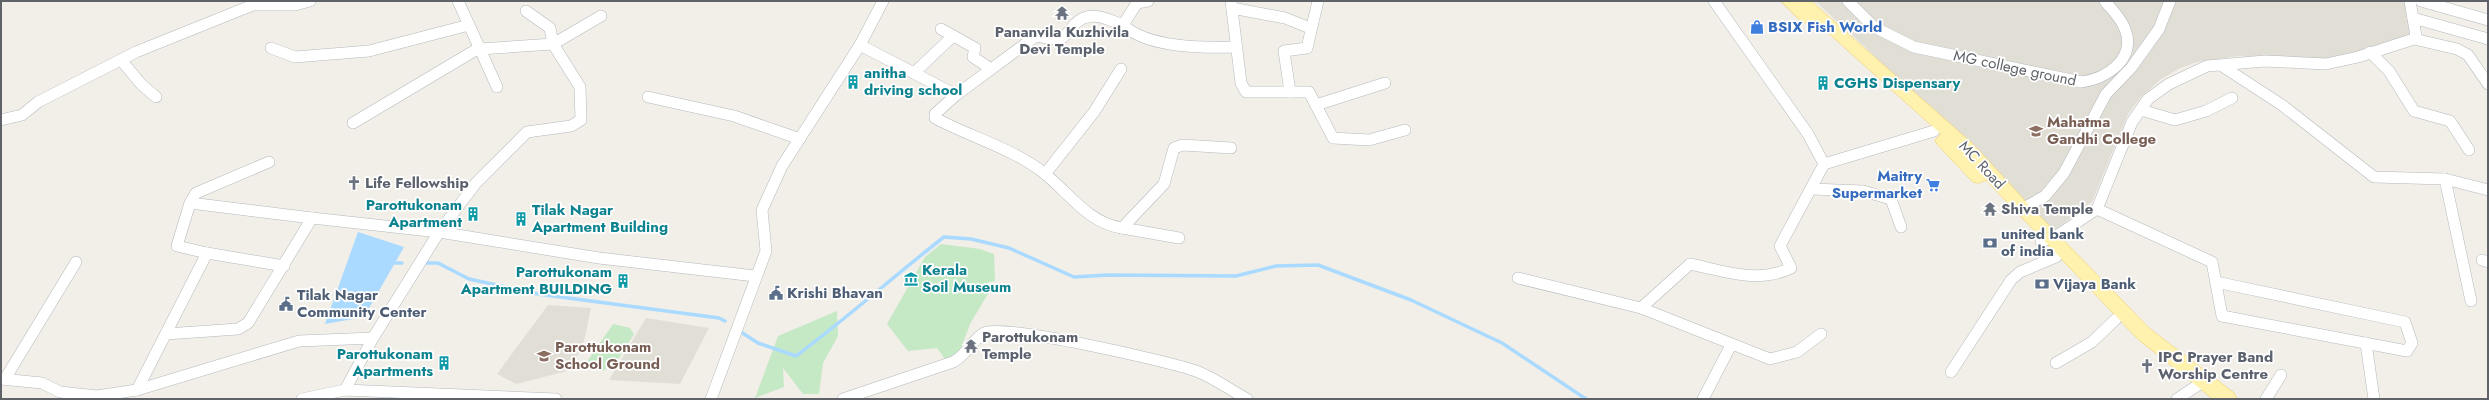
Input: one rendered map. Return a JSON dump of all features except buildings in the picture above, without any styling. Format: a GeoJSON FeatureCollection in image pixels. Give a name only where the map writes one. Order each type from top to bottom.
{"type":"FeatureCollection","features":[{"type":"Feature","properties":{"kind":"main road","name":"MC Road"},"geometry":{"type":"LineString","coordinates":[[1788,1],[1934,131],[2045,240],[2144,334],[2201,384],[2212,399]]}},
{"type":"Feature","properties":{"kind":"main road","name":"MC Road"},"geometry":{"type":"LineString","coordinates":[[1802,1],[1968,149],[2022,210],[2056,257],[2116,319],[2201,384],[2227,399]]}},
{"type":"Feature","properties":{"kind":"street"},"geometry":{"type":"LineString","coordinates":[[1,120],[7,117],[22,115],[38,102],[121,60],[253,5],[295,5],[310,1]]}},
{"type":"Feature","properties":{"kind":"street"},"geometry":{"type":"LineString","coordinates":[[458,1],[497,87]]}},
{"type":"Feature","properties":{"kind":"street"},"geometry":{"type":"LineString","coordinates":[[711,399],[755,276],[766,251],[762,210],[782,166],[860,45],[883,1]]}},
{"type":"Feature","properties":{"kind":"street"},"geometry":{"type":"LineString","coordinates":[[1123,25],[1137,3],[1148,1]]}},
{"type":"Feature","properties":{"kind":"street"},"geometry":{"type":"LineString","coordinates":[[1290,92],[1284,51],[1307,48],[1310,28],[1318,1]]}},
{"type":"Feature","properties":{"kind":"street"},"geometry":{"type":"LineString","coordinates":[[1714,1],[1808,134],[1824,164]]}},
{"type":"Feature","properties":{"kind":"street","name":"MG college ground"},"geometry":{"type":"LineString","coordinates":[[1848,1],[1862,17],[1874,27],[1914,46],[2081,82],[2093,81],[2105,76],[2118,67],[2126,54],[2125,31],[2105,1]]}},
{"type":"Feature","properties":{"kind":"street"},"geometry":{"type":"LineString","coordinates":[[2022,210],[2045,196],[2064,173],[2106,94],[2131,68],[2159,29],[2170,1]]}},
{"type":"Feature","properties":{"kind":"street"},"geometry":{"type":"LineString","coordinates":[[2410,1],[2416,36],[2414,39]]}},
{"type":"Feature","properties":{"kind":"street"},"geometry":{"type":"LineString","coordinates":[[2421,1],[2488,20]]}},
{"type":"Feature","properties":{"kind":"street"},"geometry":{"type":"LineString","coordinates":[[1310,28],[1285,18],[1230,3],[1241,83],[1246,92],[1309,92],[1333,138],[1354,142],[1382,139],[1405,130]]}},
{"type":"Feature","properties":{"kind":"street"},"geometry":{"type":"LineString","coordinates":[[345,390],[373,338],[439,232],[476,183],[527,132],[538,128],[572,128],[581,120],[580,87],[554,44],[550,28],[526,12]]}},
{"type":"Feature","properties":{"kind":"street"},"geometry":{"type":"LineString","coordinates":[[1179,238],[1107,226],[1073,200],[1045,174],[1009,152],[956,131],[935,118],[935,114],[940,107],[1036,36],[1044,35],[1055,40],[1062,38],[1082,17],[1091,15],[1123,25],[1132,34],[1179,45],[1204,48],[1236,47]]}},
{"type":"Feature","properties":{"kind":"street"},"geometry":{"type":"LineString","coordinates":[[352,123],[480,48],[554,44],[601,16]]}},
{"type":"Feature","properties":{"kind":"street"},"geometry":{"type":"LineString","coordinates":[[2413,18],[2488,39]]}},
{"type":"Feature","properties":{"kind":"street"},"geometry":{"type":"LineString","coordinates":[[271,48],[295,57],[369,51],[469,25]]}},
{"type":"Feature","properties":{"kind":"street"},"geometry":{"type":"LineString","coordinates":[[941,29],[975,48],[973,57],[991,69]]}},
{"type":"Feature","properties":{"kind":"street"},"geometry":{"type":"LineString","coordinates":[[914,73],[953,36]]}},
{"type":"Feature","properties":{"kind":"street"},"geometry":{"type":"LineString","coordinates":[[2045,240],[2058,235],[2098,208],[2132,122],[2148,99],[2169,84],[2207,66],[2222,66],[2265,61],[2326,64],[2414,39],[2457,49],[2468,55],[2488,84]]}},
{"type":"Feature","properties":{"kind":"street"},"geometry":{"type":"LineString","coordinates":[[860,45],[956,95]]}},
{"type":"Feature","properties":{"kind":"street"},"geometry":{"type":"LineString","coordinates":[[2370,52],[2389,71],[2414,111],[2450,121],[2469,150]]}},
{"type":"Feature","properties":{"kind":"street"},"geometry":{"type":"LineString","coordinates":[[121,60],[140,84],[156,97]]}},
{"type":"Feature","properties":{"kind":"street"},"geometry":{"type":"LineString","coordinates":[[2222,66],[2282,105],[2374,176],[2393,179],[2445,179],[2488,190]]}},
{"type":"Feature","properties":{"kind":"street"},"geometry":{"type":"LineString","coordinates":[[1045,174],[1094,112],[1121,69]]}},
{"type":"Feature","properties":{"kind":"street"},"geometry":{"type":"LineString","coordinates":[[1316,105],[1385,83]]}},
{"type":"Feature","properties":{"kind":"street"},"geometry":{"type":"LineString","coordinates":[[648,97],[734,116],[800,139]]}},
{"type":"Feature","properties":{"kind":"street"},"geometry":{"type":"LineString","coordinates":[[2141,110],[2176,120],[2206,111],[2232,98]]}},
{"type":"Feature","properties":{"kind":"street"},"geometry":{"type":"LineString","coordinates":[[1640,308],[1690,264],[1752,275],[1782,275],[1791,268],[1780,246],[1812,189],[1824,164],[1934,131]]}},
{"type":"Feature","properties":{"kind":"street"},"geometry":{"type":"LineString","coordinates":[[1122,228],[1164,184],[1174,148],[1183,145],[1231,148]]}},
{"type":"Feature","properties":{"kind":"street"},"geometry":{"type":"LineString","coordinates":[[269,162],[196,193],[190,203],[177,246],[207,254],[284,266]]}},
{"type":"Feature","properties":{"kind":"street"},"geometry":{"type":"LineString","coordinates":[[2445,179],[2471,301]]}},
{"type":"Feature","properties":{"kind":"street"},"geometry":{"type":"LineString","coordinates":[[1812,189],[1863,191],[1891,199],[1901,227]]}},
{"type":"Feature","properties":{"kind":"street"},"geometry":{"type":"LineString","coordinates":[[190,203],[439,232],[599,258],[755,276]]}},
{"type":"Feature","properties":{"kind":"street"},"geometry":{"type":"LineString","coordinates":[[2098,208],[2212,262],[2222,316],[2407,351],[2412,343],[2405,322],[2216,282]]}},
{"type":"Feature","properties":{"kind":"street"},"geometry":{"type":"LineString","coordinates":[[166,334],[238,329],[248,323],[312,218]]}},
{"type":"Feature","properties":{"kind":"street"},"geometry":{"type":"LineString","coordinates":[[137,390],[207,254]]}},
{"type":"Feature","properties":{"kind":"street"},"geometry":{"type":"LineString","coordinates":[[1951,372],[1970,345],[1995,302],[2011,280],[2020,272],[2056,257]]}},
{"type":"Feature","properties":{"kind":"street"},"geometry":{"type":"LineString","coordinates":[[76,262],[3,379],[42,383],[57,396],[111,395],[137,390],[299,341],[373,338]]}},
{"type":"Feature","properties":{"kind":"street"},"geometry":{"type":"LineString","coordinates":[[1518,278],[1640,308],[1731,345],[1770,359],[1797,352],[1821,334]]}},
{"type":"Feature","properties":{"kind":"street"},"geometry":{"type":"LineString","coordinates":[[2056,363],[2092,342],[2116,319]]}},
{"type":"Feature","properties":{"kind":"street"},"geometry":{"type":"LineString","coordinates":[[843,399],[960,359],[984,333],[996,330],[1055,338],[1082,345],[1129,353],[1194,370],[1247,399]]}},
{"type":"Feature","properties":{"kind":"street"},"geometry":{"type":"LineString","coordinates":[[2366,343],[2374,399]]}},
{"type":"Feature","properties":{"kind":"street"},"geometry":{"type":"LineString","coordinates":[[1702,399],[1731,345]]}},
{"type":"Feature","properties":{"kind":"street"},"geometry":{"type":"LineString","coordinates":[[2266,399],[2281,375]]}},
{"type":"Feature","properties":{"kind":"street"},"geometry":{"type":"LineString","coordinates":[[2177,399],[2201,384]]}},
{"type":"Feature","properties":{"kind":"street"},"geometry":{"type":"LineString","coordinates":[[302,399],[345,390],[421,396],[556,399]]}},
{"type":"Feature","properties":{"kind":"shaded area","name":"Mahatma Gandhi College"},"geometry":{"type":"Polygon","coordinates":[[[1815,1],[2407,1],[2412,31],[2407,36],[2329,61],[2238,56],[2197,62],[2178,69],[2160,80],[2141,97],[2128,114],[2092,202],[2052,232],[1865,47],[1815,1]]]}},
{"type":"Feature","properties":{"kind":"shaded area","name":"Parottukonam School Ground"},"geometry":{"type":"Polygon","coordinates":[[[548,305],[591,308],[584,341],[571,370],[516,384],[497,374],[548,305]]]}},
{"type":"Feature","properties":{"kind":"shaded area"},"geometry":{"type":"Polygon","coordinates":[[[646,318],[709,328],[680,384],[609,380],[646,318]]]}},
{"type":"Feature","properties":{"kind":"green space"},"geometry":{"type":"Polygon","coordinates":[[[941,244],[980,249],[994,254],[995,281],[982,284],[989,292],[970,324],[959,353],[945,359],[937,348],[908,351],[887,324],[925,257],[941,244]]]}},
{"type":"Feature","properties":{"kind":"green space"},"geometry":{"type":"Polygon","coordinates":[[[837,311],[838,336],[823,363],[819,394],[803,394],[783,368],[784,387],[755,398],[778,336],[837,311]]]}},
{"type":"Feature","properties":{"kind":"green space"},"geometry":{"type":"Polygon","coordinates":[[[613,324],[630,328],[634,334],[619,358],[603,371],[584,366],[613,324]]]}},
{"type":"Feature","properties":{"kind":"water"},"geometry":{"type":"Polygon","coordinates":[[[358,232],[404,247],[364,317],[325,324],[358,232]]]}},
{"type":"Feature","properties":{"kind":"waterway"},"geometry":{"type":"LineString","coordinates":[[741,332],[758,343],[796,356],[834,327],[944,237],[971,239],[1009,248],[1074,277],[1108,275],[1236,276],[1276,266],[1318,265],[1411,300],[1502,343],[1586,399]]}},
{"type":"Feature","properties":{"kind":"waterway"},"geometry":{"type":"LineString","coordinates":[[391,263],[402,263]]}},
{"type":"Feature","properties":{"kind":"waterway"},"geometry":{"type":"LineString","coordinates":[[422,263],[438,263],[469,279],[538,294],[719,318],[725,321]]}},
{"type":"Feature","properties":{"kind":"place","name":"Pananvila Kuzhivila Devi Temple"},"geometry":{"type":"Point","coordinates":[1062,13]}},
{"type":"Feature","properties":{"kind":"place","name":"BSIX Fish World"},"geometry":{"type":"Point","coordinates":[1757,27]}},
{"type":"Feature","properties":{"kind":"place","name":"anitha driving school"},"geometry":{"type":"Point","coordinates":[853,82]}},
{"type":"Feature","properties":{"kind":"place","name":"CGHS Dispensary"},"geometry":{"type":"Point","coordinates":[1823,83]}},
{"type":"Feature","properties":{"kind":"place","name":"Mahatma Gandhi College"},"geometry":{"type":"Point","coordinates":[2036,131]}},
{"type":"Feature","properties":{"kind":"place","name":"Life Fellowship"},"geometry":{"type":"Point","coordinates":[354,183]}},
{"type":"Feature","properties":{"kind":"place","name":"Maitry Supermarket"},"geometry":{"type":"Point","coordinates":[1933,185]}},
{"type":"Feature","properties":{"kind":"place","name":"Shiva Temple"},"geometry":{"type":"Point","coordinates":[1990,209]}},
{"type":"Feature","properties":{"kind":"place","name":"Parottukonam Apartment"},"geometry":{"type":"Point","coordinates":[473,214]}},
{"type":"Feature","properties":{"kind":"place","name":"Tilak Nagar Apartment Building"},"geometry":{"type":"Point","coordinates":[521,219]}},
{"type":"Feature","properties":{"kind":"place","name":"united bank of india"},"geometry":{"type":"Point","coordinates":[1990,243]}},
{"type":"Feature","properties":{"kind":"place","name":"Kerala Soil Museum"},"geometry":{"type":"Point","coordinates":[911,279]}},
{"type":"Feature","properties":{"kind":"place","name":"Parottukonam Apartment BUILDING"},"geometry":{"type":"Point","coordinates":[623,281]}},
{"type":"Feature","properties":{"kind":"place","name":"Vijaya Bank"},"geometry":{"type":"Point","coordinates":[2042,284]}},
{"type":"Feature","properties":{"kind":"place","name":"Krishi Bhavan"},"geometry":{"type":"Point","coordinates":[776,293]}},
{"type":"Feature","properties":{"kind":"place","name":"Tilak Nagar Community Center"},"geometry":{"type":"Point","coordinates":[286,304]}},
{"type":"Feature","properties":{"kind":"place","name":"Parottukonam Temple"},"geometry":{"type":"Point","coordinates":[971,346]}},
{"type":"Feature","properties":{"kind":"place","name":"Parottukonam School Ground"},"geometry":{"type":"Point","coordinates":[544,356]}},
{"type":"Feature","properties":{"kind":"place","name":"Parottukonam Apartments"},"geometry":{"type":"Point","coordinates":[444,363]}},
{"type":"Feature","properties":{"kind":"place","name":"IPC Prayer Band Worship Centre"},"geometry":{"type":"Point","coordinates":[2147,366]}}]}
